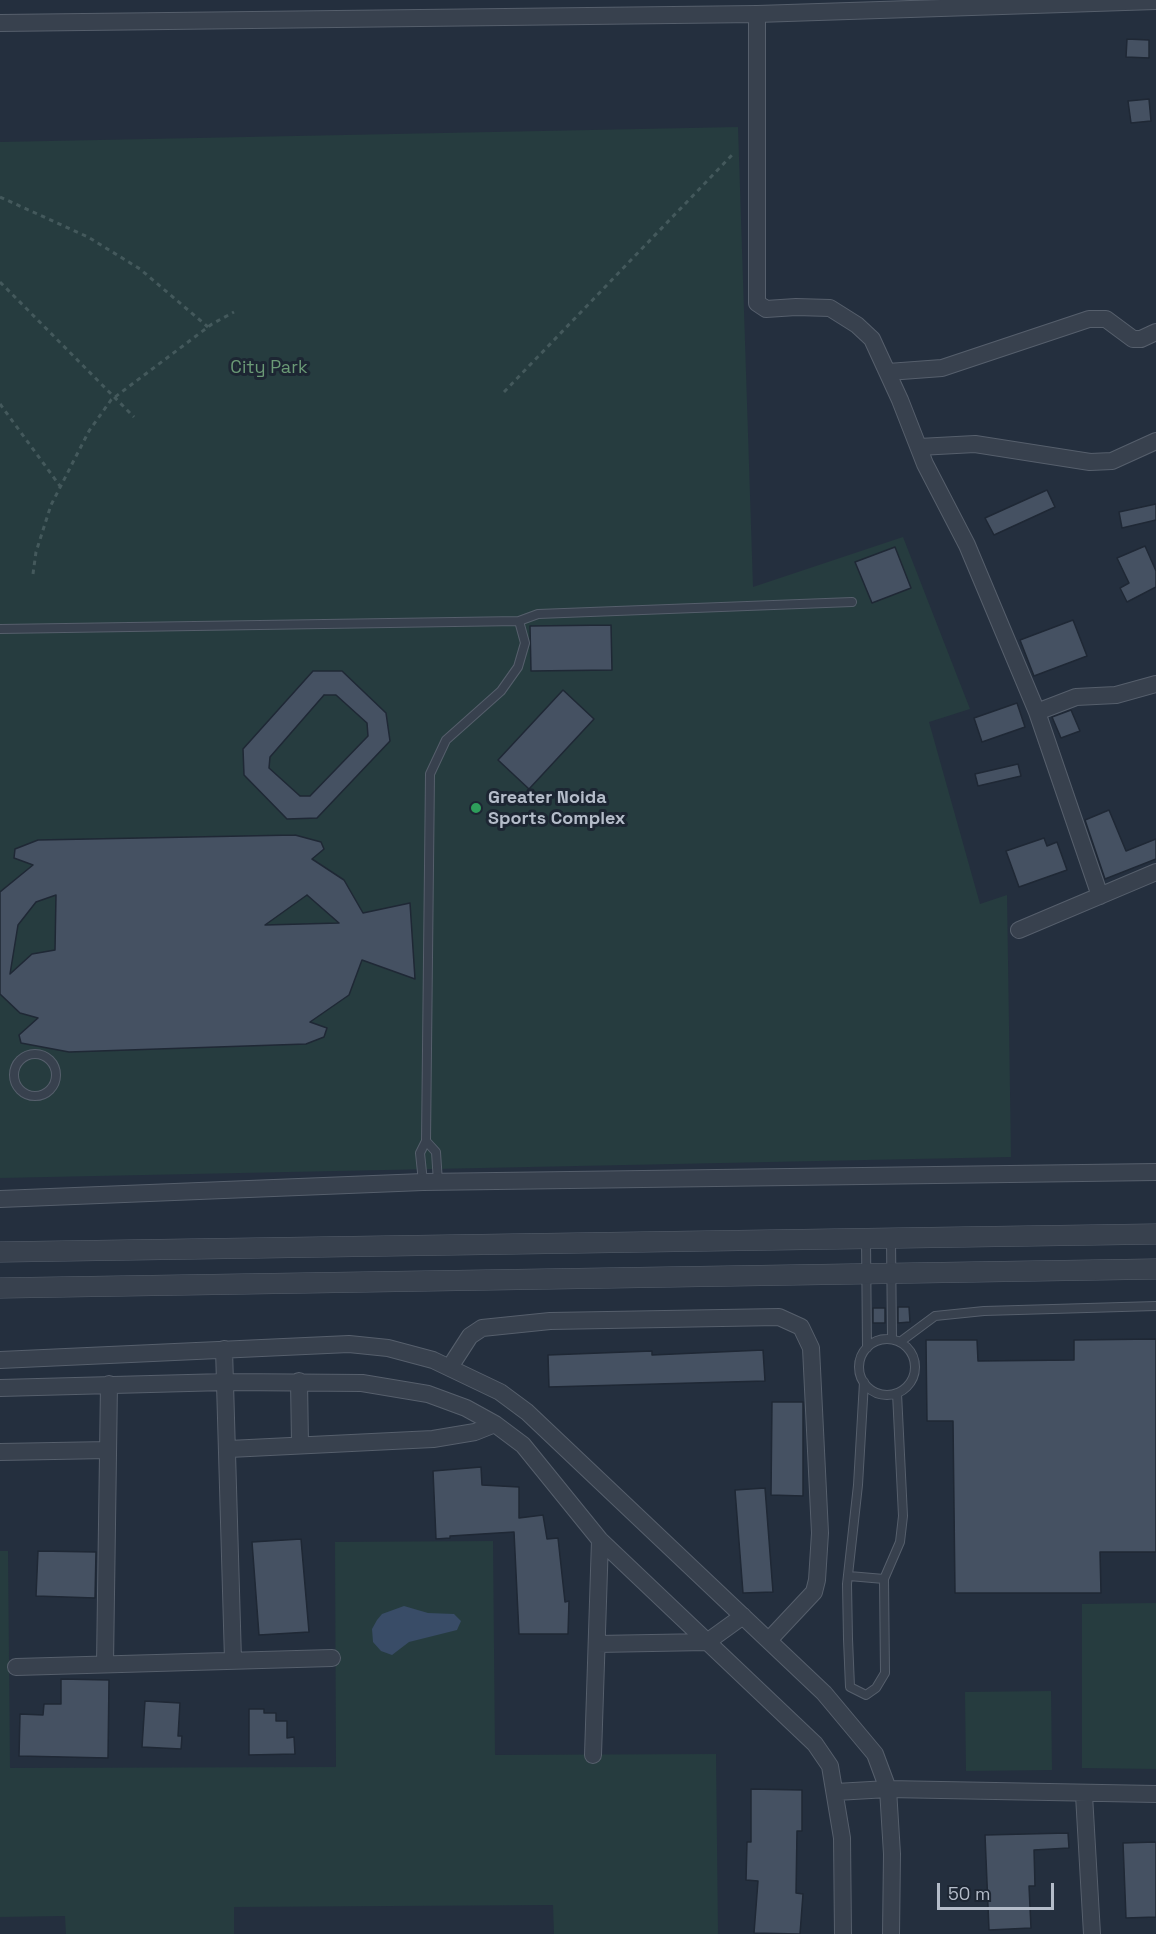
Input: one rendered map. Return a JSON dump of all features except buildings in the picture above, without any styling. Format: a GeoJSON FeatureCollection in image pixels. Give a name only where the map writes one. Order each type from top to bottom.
{"type":"FeatureCollection","features":[{"type":"Feature","properties":{"kind":"street"},"geometry":{"type":"LineString","coordinates":[[0,22],[757,14],[1156,1]]}},
{"type":"Feature","properties":{"kind":"street"},"geometry":{"type":"LineString","coordinates":[[757,14],[757,303],[766,309],[796,307],[830,309],[857,325],[872,339],[919,447],[967,545],[1037,712],[1100,896]]}},
{"type":"Feature","properties":{"kind":"street"},"geometry":{"type":"LineString","coordinates":[[888,372],[942,368],[1089,319],[1107,319],[1133,339],[1141,339],[1156,332]]}},
{"type":"Feature","properties":{"kind":"street"},"geometry":{"type":"LineString","coordinates":[[919,447],[975,444],[1090,462],[1112,460],[1156,441]]}},
{"type":"Feature","properties":{"kind":"street"},"geometry":{"type":"LineString","coordinates":[[1037,712],[1076,697],[1116,695],[1156,684]]}},
{"type":"Feature","properties":{"kind":"street"},"geometry":{"type":"LineString","coordinates":[[1019,930],[1156,872]]}},
{"type":"Feature","properties":{"kind":"street"},"geometry":{"type":"LineString","coordinates":[[0,1199],[430,1182],[1156,1172]]}},
{"type":"Feature","properties":{"kind":"street"},"geometry":{"type":"LineString","coordinates":[[0,1252],[1156,1234]]}},
{"type":"Feature","properties":{"kind":"street"},"geometry":{"type":"LineString","coordinates":[[0,1288],[1156,1269]]}},
{"type":"Feature","properties":{"kind":"street"},"geometry":{"type":"LineString","coordinates":[[450,1367],[470,1336],[482,1328],[550,1321],[779,1317],[801,1328],[811,1348],[820,1533],[817,1580],[814,1592],[769,1640]]}},
{"type":"Feature","properties":{"kind":"street"},"geometry":{"type":"LineString","coordinates":[[0,1359],[349,1344],[388,1348],[450,1367],[500,1392],[527,1412],[769,1640],[847,1718],[875,1754],[888,1789],[892,1854],[891,1934]]}},
{"type":"Feature","properties":{"kind":"street"},"geometry":{"type":"LineString","coordinates":[[224,1349],[229,1449],[233,1660]]}},
{"type":"Feature","properties":{"kind":"street"},"geometry":{"type":"LineString","coordinates":[[0,1389],[226,1382],[362,1383],[428,1394],[466,1408],[495,1424],[523,1446],[600,1540],[815,1744],[830,1766],[836,1792],[842,1838],[843,1934]]}},
{"type":"Feature","properties":{"kind":"street"},"geometry":{"type":"LineString","coordinates":[[298,1382],[300,1444]]}},
{"type":"Feature","properties":{"kind":"street"},"geometry":{"type":"LineString","coordinates":[[105,1664],[109,1384]]}},
{"type":"Feature","properties":{"kind":"street"},"geometry":{"type":"LineString","coordinates":[[229,1449],[459,1436],[495,1424]]}},
{"type":"Feature","properties":{"kind":"street"},"geometry":{"type":"LineString","coordinates":[[0,1452],[108,1450]]}},
{"type":"Feature","properties":{"kind":"street"},"geometry":{"type":"LineString","coordinates":[[593,1755],[600,1540]]}},
{"type":"Feature","properties":{"kind":"street"},"geometry":{"type":"LineString","coordinates":[[597,1644],[707,1642],[743,1616]]}},
{"type":"Feature","properties":{"kind":"street"},"geometry":{"type":"LineString","coordinates":[[16,1668],[332,1658]]}},
{"type":"Feature","properties":{"kind":"street"},"geometry":{"type":"LineString","coordinates":[[836,1792],[888,1789],[1084,1795],[1156,1794]]}},
{"type":"Feature","properties":{"kind":"street"},"geometry":{"type":"LineString","coordinates":[[1084,1795],[1092,1934]]}},
{"type":"Feature","properties":{"kind":"lane"},"geometry":{"type":"LineString","coordinates":[[0,629],[519,621],[538,614],[852,602]]}},
{"type":"Feature","properties":{"kind":"lane"},"geometry":{"type":"LineString","coordinates":[[430,1182],[420,1153],[426,1141],[430,774],[446,740],[501,692],[518,667],[525,643],[519,621]]}},
{"type":"Feature","properties":{"kind":"lane"},"geometry":{"type":"LineString","coordinates":[[29,1055],[42,1055],[48,1058],[56,1069],[56,1083],[52,1088],[42,1096],[34,1097],[21,1091],[14,1078],[17,1064],[29,1055]]}},
{"type":"Feature","properties":{"kind":"lane"},"geometry":{"type":"LineString","coordinates":[[426,1141],[435,1152],[430,1182]]}},
{"type":"Feature","properties":{"kind":"lane"},"geometry":{"type":"LineString","coordinates":[[891,1238],[890,1273],[896,1341]]}},
{"type":"Feature","properties":{"kind":"lane"},"geometry":{"type":"LineString","coordinates":[[866,1239],[867,1348],[860,1365],[864,1382],[849,1576],[848,1639],[850,1687],[866,1695],[876,1688],[885,1673],[884,1579],[900,1542],[903,1516],[897,1393]]}},
{"type":"Feature","properties":{"kind":"lane"},"geometry":{"type":"LineString","coordinates":[[896,1341],[935,1316],[984,1311],[1156,1306]]}},
{"type":"Feature","properties":{"kind":"lane"},"geometry":{"type":"LineString","coordinates":[[864,1382],[879,1393],[897,1393],[911,1382],[915,1364],[908,1347],[896,1341],[882,1339],[867,1348]]}},
{"type":"Feature","properties":{"kind":"lane"},"geometry":{"type":"LineString","coordinates":[[849,1576],[884,1579]]}},
{"type":"Feature","properties":{"kind":"path"},"geometry":{"type":"LineString","coordinates":[[504,392],[733,154]]}},
{"type":"Feature","properties":{"kind":"path"},"geometry":{"type":"LineString","coordinates":[[0,197],[97,242],[140,269],[208,327]]}},
{"type":"Feature","properties":{"kind":"path"},"geometry":{"type":"LineString","coordinates":[[0,282],[134,417]]}},
{"type":"Feature","properties":{"kind":"path"},"geometry":{"type":"LineString","coordinates":[[33,574],[36,552],[60,486],[89,431],[114,397],[208,327],[234,312]]}},
{"type":"Feature","properties":{"kind":"path"},"geometry":{"type":"LineString","coordinates":[[0,404],[60,486]]}},
{"type":"Feature","properties":{"kind":"green space","name":"Greater Noida Sports Complex"},"geometry":{"type":"Polygon","coordinates":[[[738,127],[753,587],[903,537],[970,709],[929,722],[980,904],[1007,895],[1011,1157],[0,1178],[0,142],[738,127]]]}},
{"type":"Feature","properties":{"kind":"green space"},"geometry":{"type":"Polygon","coordinates":[[[493,1541],[495,1755],[716,1754],[718,1934],[554,1934],[553,1905],[234,1907],[234,1934],[66,1934],[65,1916],[0,1917],[0,1551],[8,1551],[10,1768],[336,1767],[335,1542],[493,1541]]]}},
{"type":"Feature","properties":{"kind":"green space"},"geometry":{"type":"Polygon","coordinates":[[[1156,1603],[1156,1769],[1082,1768],[1082,1604],[1156,1603]]]}},
{"type":"Feature","properties":{"kind":"green space"},"geometry":{"type":"Polygon","coordinates":[[[1051,1691],[1052,1770],[966,1771],[965,1692],[1051,1691]]]}},
{"type":"Feature","properties":{"kind":"water"},"geometry":{"type":"Polygon","coordinates":[[[404,1606],[428,1613],[454,1614],[461,1621],[457,1630],[409,1642],[392,1655],[381,1651],[373,1642],[372,1629],[382,1614],[404,1606]]]}},
{"type":"Feature","properties":{"kind":"place","name":"Greater Noida Sports Complex"},"geometry":{"type":"Point","coordinates":[476,808]}},
{"type":"Feature","properties":{"kind":"park label","name":"City Park"},"geometry":{"type":"Point","coordinates":[269,368]}}]}
